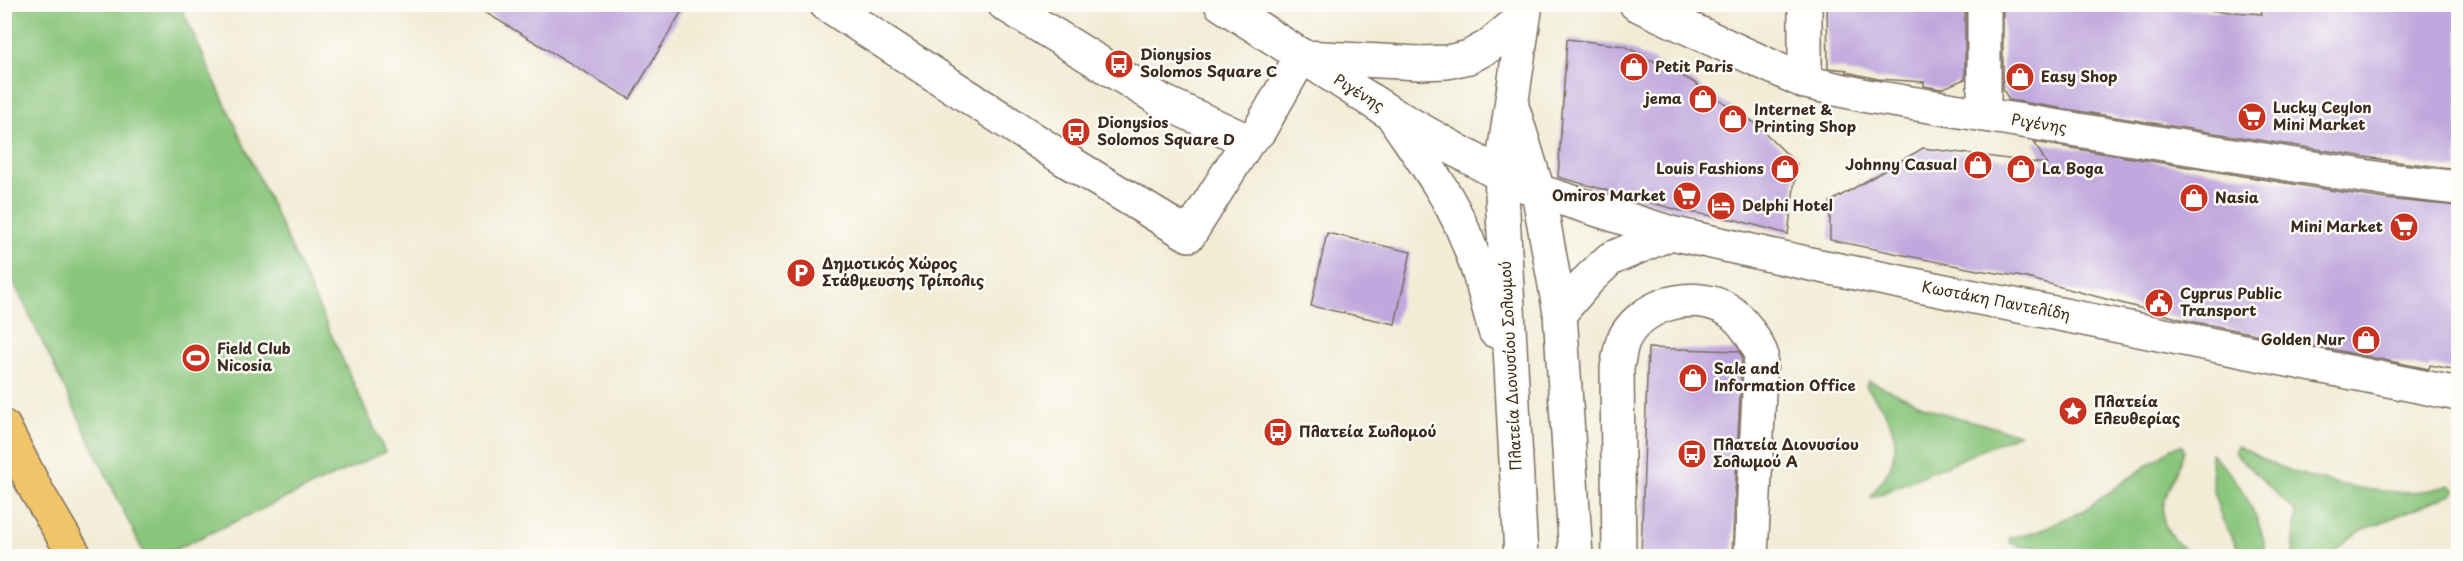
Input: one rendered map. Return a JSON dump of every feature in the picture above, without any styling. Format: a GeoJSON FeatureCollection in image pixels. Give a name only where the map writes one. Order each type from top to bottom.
{"type":"FeatureCollection","features":[{"type":"Feature","properties":{"kind":"main road"},"geometry":{"type":"LineString","coordinates":[[4,427],[36,490],[75,556]]}},
{"type":"Feature","properties":{"kind":"street"},"geometry":{"type":"LineString","coordinates":[[826,4],[1064,159],[1189,235],[1248,141],[1259,131],[1301,57],[1420,63],[1447,62],[1469,57],[1489,46],[1524,11]]}},
{"type":"Feature","properties":{"kind":"street"},"geometry":{"type":"LineString","coordinates":[[1004,4],[1162,101],[1248,141]]}},
{"type":"Feature","properties":{"kind":"street","name":"Ριγένης"},"geometry":{"type":"LineString","coordinates":[[1221,4],[1392,114],[1501,174],[1538,191]]}},
{"type":"Feature","properties":{"kind":"street","name":"Ριγένης"},"geometry":{"type":"LineString","coordinates":[[1636,4],[1804,82],[1867,96],[1984,115],[2388,180],[2458,188]]}},
{"type":"Feature","properties":{"kind":"street"},"geometry":{"type":"LineString","coordinates":[[1804,82],[1805,4]]}},
{"type":"Feature","properties":{"kind":"street"},"geometry":{"type":"LineString","coordinates":[[1984,4],[1984,115]]}},
{"type":"Feature","properties":{"kind":"street","name":"Πλατεία Διονυσίου Σολωμού"},"geometry":{"type":"LineString","coordinates":[[1521,556],[1501,174],[1524,11]]}},
{"type":"Feature","properties":{"kind":"street"},"geometry":{"type":"LineString","coordinates":[[1511,101],[1538,191],[1560,313],[1576,556]]}},
{"type":"Feature","properties":{"kind":"street"},"geometry":{"type":"LineString","coordinates":[[1392,114],[1444,194],[1463,230],[1484,290],[1513,396]]}},
{"type":"Feature","properties":{"kind":"street","name":"Kωστάκη Παντελίδη"},"geometry":{"type":"LineString","coordinates":[[1538,191],[1671,233],[1815,265],[2458,394]]}},
{"type":"Feature","properties":{"kind":"street"},"geometry":{"type":"LineString","coordinates":[[1560,313],[1610,259],[1671,233]]}},
{"type":"Feature","properties":{"kind":"street"},"geometry":{"type":"LineString","coordinates":[[1619,556],[1617,368],[1623,341],[1636,322],[1652,310],[1669,303],[1691,300],[1724,308],[1751,333],[1761,352],[1751,556]]}},
{"type":"Feature","properties":{"kind":"green space","name":"Field Club Nicosia"},"geometry":{"type":"Polygon","coordinates":[[[5,4],[180,5],[385,452],[161,556],[145,556],[5,264],[5,4]]]}},
{"type":"Feature","properties":{"kind":"green space"},"geometry":{"type":"Polygon","coordinates":[[[1869,381],[1938,412],[2019,434],[1871,498],[1892,462],[1895,439],[1888,418],[1866,386],[1869,381]]]}},
{"type":"Feature","properties":{"kind":"green space"},"geometry":{"type":"Polygon","coordinates":[[[2182,445],[2184,449],[2181,460],[2168,491],[2163,512],[2169,533],[2192,556],[2116,556],[2018,546],[2010,543],[2009,538],[2039,531],[2084,510],[2172,448],[2182,445]]]}},
{"type":"Feature","properties":{"kind":"green space"},"geometry":{"type":"Polygon","coordinates":[[[2237,446],[2288,470],[2359,488],[2408,492],[2449,485],[2455,489],[2454,493],[2365,529],[2349,538],[2332,556],[2293,556],[2296,512],[2239,457],[2235,451],[2237,446]]]}},
{"type":"Feature","properties":{"kind":"green space"},"geometry":{"type":"Polygon","coordinates":[[[2211,453],[2231,475],[2248,500],[2260,528],[2267,556],[2244,556],[2228,532],[2215,496],[2211,453]]]}},
{"type":"Feature","properties":{"kind":"building"},"geometry":{"type":"Polygon","coordinates":[[[471,4],[686,4],[630,99],[471,4]]]}},
{"type":"Feature","properties":{"kind":"building"},"geometry":{"type":"Polygon","coordinates":[[[1827,4],[1965,4],[1965,79],[1941,89],[1924,86],[1924,82],[1878,79],[1846,72],[1847,70],[1828,68],[1827,4]]]}},
{"type":"Feature","properties":{"kind":"building"},"geometry":{"type":"Polygon","coordinates":[[[2003,4],[2115,4],[2262,14],[2261,4],[2458,4],[2458,169],[2391,161],[2009,100],[2003,89],[2003,4]]]}},
{"type":"Feature","properties":{"kind":"building"},"geometry":{"type":"Polygon","coordinates":[[[1567,39],[1624,46],[1690,80],[1755,123],[1797,164],[1788,234],[1736,220],[1678,210],[1558,177],[1567,39]]]}},
{"type":"Feature","properties":{"kind":"building"},"geometry":{"type":"Polygon","coordinates":[[[2034,142],[2385,199],[2458,206],[2458,370],[2430,365],[2429,369],[2181,319],[2023,277],[1830,240],[1830,202],[1923,148],[2047,164],[2034,142]]]}},
{"type":"Feature","properties":{"kind":"building"},"geometry":{"type":"Polygon","coordinates":[[[1327,233],[1411,252],[1395,324],[1311,306],[1327,233]]]}},
{"type":"Feature","properties":{"kind":"building","name":"Πλατεία Διονυσίου Σολωμού Α"},"geometry":{"type":"Polygon","coordinates":[[[1648,348],[1739,351],[1742,357],[1732,556],[1641,556],[1648,348]]]}},
{"type":"Feature","properties":{"kind":"place","name":"Dionysios Solomos Square C"},"geometry":{"type":"Point","coordinates":[1119,64]}},
{"type":"Feature","properties":{"kind":"place","name":"Petit Paris"},"geometry":{"type":"Point","coordinates":[1634,67]}},
{"type":"Feature","properties":{"kind":"place","name":"Easy Shop"},"geometry":{"type":"Point","coordinates":[2020,77]}},
{"type":"Feature","properties":{"kind":"place","name":"jema"},"geometry":{"type":"Point","coordinates":[1703,99]}},
{"type":"Feature","properties":{"kind":"place","name":"Lucky Ceylon Mini Market"},"geometry":{"type":"Point","coordinates":[2252,117]}},
{"type":"Feature","properties":{"kind":"place","name":"Internet & Printing Shop"},"geometry":{"type":"Point","coordinates":[1733,119]}},
{"type":"Feature","properties":{"kind":"place","name":"Dionysios Solomos Square D"},"geometry":{"type":"Point","coordinates":[1076,132]}},
{"type":"Feature","properties":{"kind":"place","name":"Johnny Casual"},"geometry":{"type":"Point","coordinates":[1978,165]}},
{"type":"Feature","properties":{"kind":"place","name":"Louis Fashions"},"geometry":{"type":"Point","coordinates":[1785,169]}},
{"type":"Feature","properties":{"kind":"place","name":"La Boga"},"geometry":{"type":"Point","coordinates":[2021,169]}},
{"type":"Feature","properties":{"kind":"place","name":"Omiros Market"},"geometry":{"type":"Point","coordinates":[1687,196]}},
{"type":"Feature","properties":{"kind":"place","name":"Nasia"},"geometry":{"type":"Point","coordinates":[2194,198]}},
{"type":"Feature","properties":{"kind":"place","name":"Delphi Hotel"},"geometry":{"type":"Point","coordinates":[1721,206]}},
{"type":"Feature","properties":{"kind":"place","name":"Mini Market"},"geometry":{"type":"Point","coordinates":[2404,227]}},
{"type":"Feature","properties":{"kind":"place","name":"Δημοτικός Χώρος Στάθμευσης Τρίπολις"},"geometry":{"type":"Point","coordinates":[801,273]}},
{"type":"Feature","properties":{"kind":"place","name":"Cyprus Public Transport"},"geometry":{"type":"Point","coordinates":[2159,303]}},
{"type":"Feature","properties":{"kind":"place","name":"Golden Nur"},"geometry":{"type":"Point","coordinates":[2366,340]}},
{"type":"Feature","properties":{"kind":"place","name":"Field Club Nicosia"},"geometry":{"type":"Point","coordinates":[196,358]}},
{"type":"Feature","properties":{"kind":"place","name":"Sale and Information Office"},"geometry":{"type":"Point","coordinates":[1693,378]}},
{"type":"Feature","properties":{"kind":"place","name":"Πλατεία Ελευθερίας"},"geometry":{"type":"Point","coordinates":[2073,411]}},
{"type":"Feature","properties":{"kind":"place","name":"Πλατεία Σωλομού"},"geometry":{"type":"Point","coordinates":[1278,432]}},
{"type":"Feature","properties":{"kind":"place","name":"Πλατεία Διονυσίου Σολωμού Α"},"geometry":{"type":"Point","coordinates":[1692,454]}}]}
